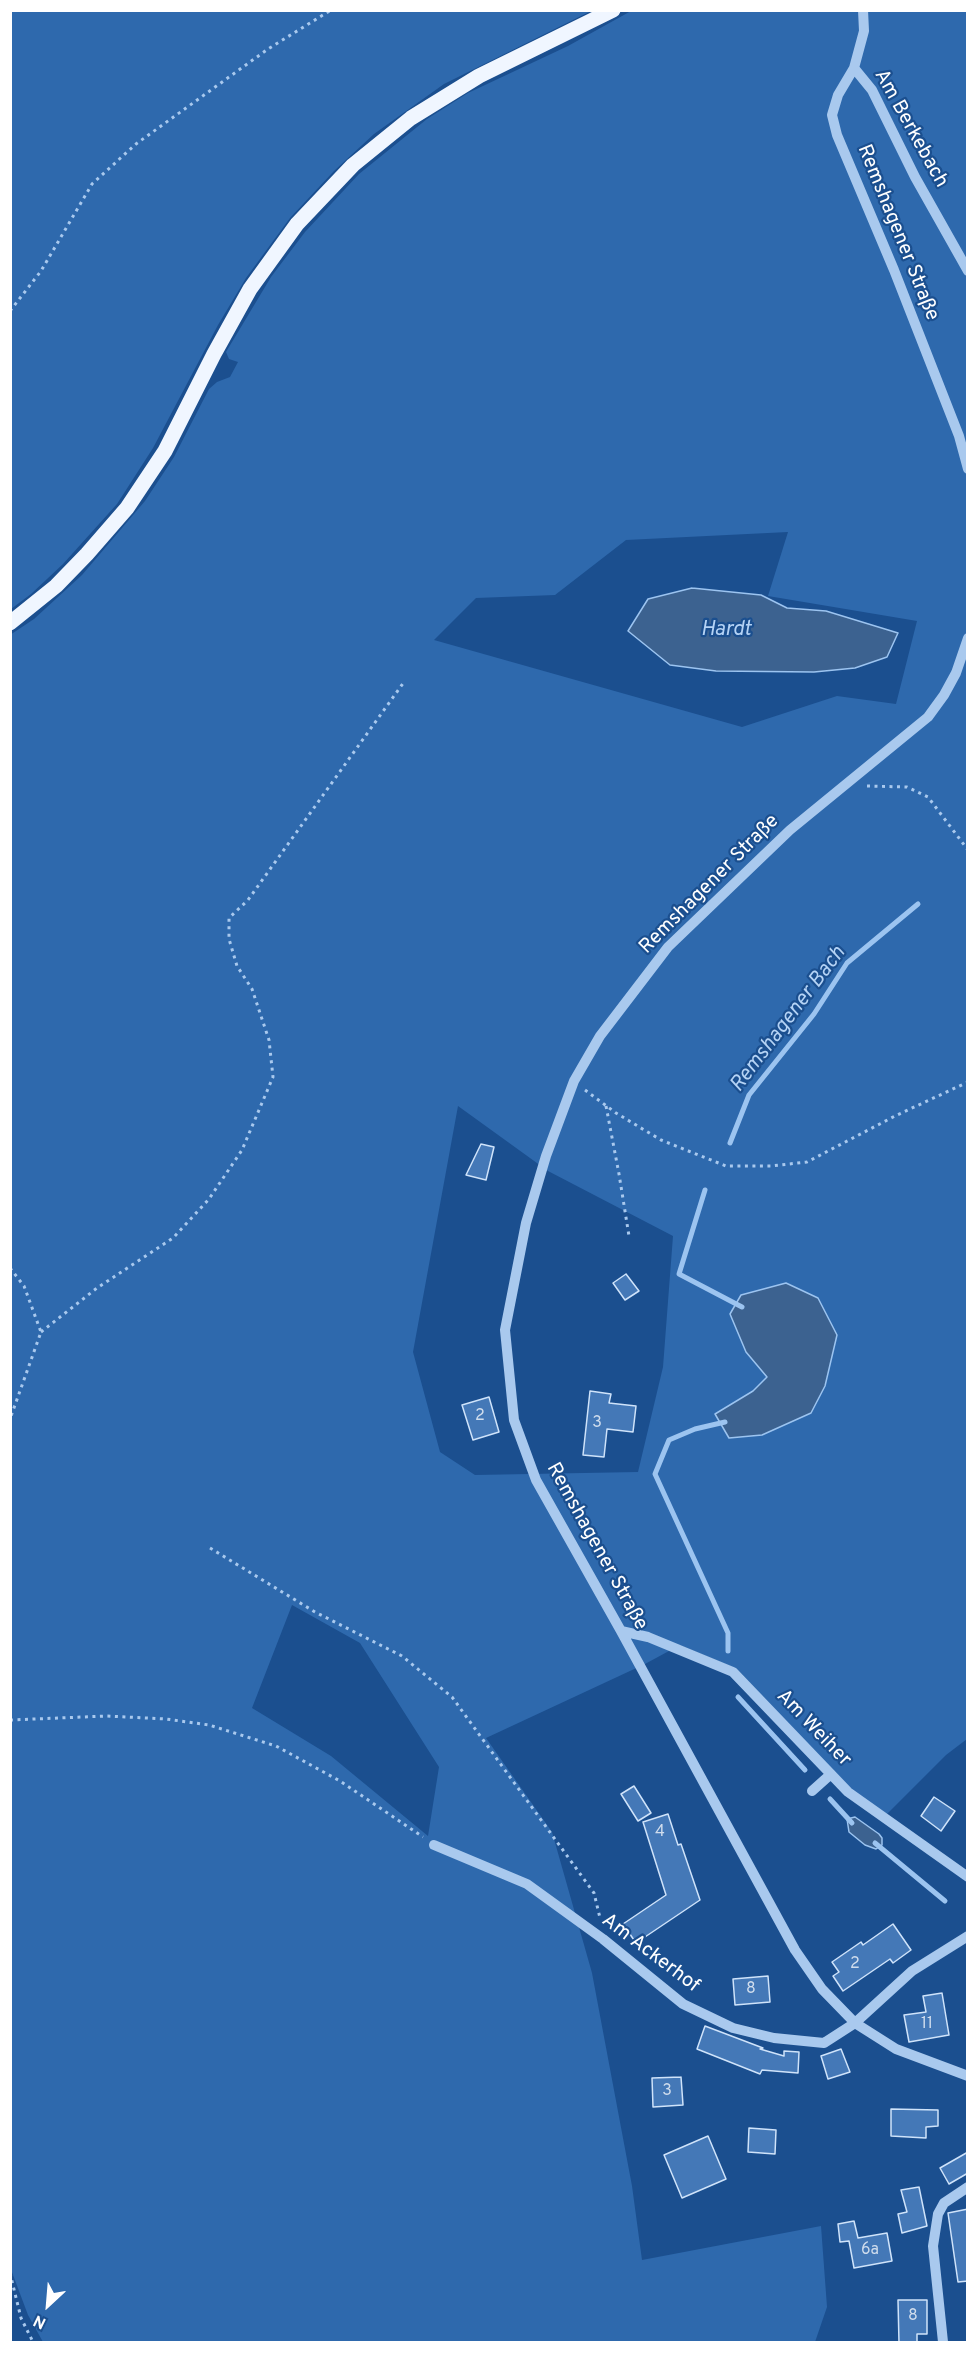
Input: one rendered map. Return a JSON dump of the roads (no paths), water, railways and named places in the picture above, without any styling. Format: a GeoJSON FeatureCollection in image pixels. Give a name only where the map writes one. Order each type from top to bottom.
{"type":"FeatureCollection","features":[{"type":"Feature","properties":{"kind":"main road"},"geometry":{"type":"LineString","coordinates":[[10,623],[56,586],[127,508],[165,452],[250,289],[297,224],[353,165],[411,118],[479,76],[613,10]]}},
{"type":"Feature","properties":{"kind":"street","name":"Remshagener Straße"},"geometry":{"type":"LineString","coordinates":[[863,10],[864,32],[854,68],[838,95],[832,115],[837,135],[894,270],[959,436],[968,469]]}},
{"type":"Feature","properties":{"kind":"street","name":"Am Berkebach"},"geometry":{"type":"LineString","coordinates":[[854,68],[872,90],[915,177],[968,271]]}},
{"type":"Feature","properties":{"kind":"street","name":"Remshagener Straße"},"geometry":{"type":"LineString","coordinates":[[968,638],[956,673],[928,717],[790,830],[668,947],[600,1036],[574,1082],[546,1156],[526,1223],[505,1330],[514,1420],[536,1480],[795,1950],[822,1989],[855,2023],[896,2049],[968,2076]]}},
{"type":"Feature","properties":{"kind":"street","name":"Am Weiher"},"geometry":{"type":"LineString","coordinates":[[621,1631],[648,1637],[733,1671],[848,1792],[968,1877]]}},
{"type":"Feature","properties":{"kind":"street"},"geometry":{"type":"LineString","coordinates":[[812,1791],[831,1774]]}},
{"type":"Feature","properties":{"kind":"street","name":"Am Ackerhof"},"geometry":{"type":"LineString","coordinates":[[434,1845],[527,1884],[603,1939],[683,2004],[733,2028],[774,2038],[824,2043],[855,2023]]}},
{"type":"Feature","properties":{"kind":"street"},"geometry":{"type":"LineString","coordinates":[[855,2023],[912,1971],[968,1936]]}},
{"type":"Feature","properties":{"kind":"street"},"geometry":{"type":"LineString","coordinates":[[943,2343],[933,2246],[938,2214],[944,2203],[968,2187]]}},
{"type":"Feature","properties":{"kind":"water","name":"Hardt"},"geometry":{"type":"Polygon","coordinates":[[[692,588],[761,595],[787,608],[826,611],[898,633],[887,657],[855,668],[814,672],[716,671],[670,665],[628,631],[648,599],[692,588]]]}},
{"type":"Feature","properties":{"kind":"water"},"geometry":{"type":"Polygon","coordinates":[[[786,1283],[818,1298],[837,1335],[825,1386],[811,1413],[762,1435],[729,1438],[715,1414],[753,1391],[767,1377],[746,1352],[730,1314],[741,1295],[786,1283]]]}},
{"type":"Feature","properties":{"kind":"water"},"geometry":{"type":"Polygon","coordinates":[[[855,1817],[879,1834],[882,1838],[882,1845],[876,1849],[865,1845],[849,1832],[847,1819],[855,1817]]]}},
{"type":"Feature","properties":{"kind":"waterway","name":"Remshagener Bach"},"geometry":{"type":"LineString","coordinates":[[730,1143],[749,1095],[814,1014],[847,963],[918,904]]}},
{"type":"Feature","properties":{"kind":"waterway","name":"Remshagener Bach"},"geometry":{"type":"LineString","coordinates":[[705,1190],[679,1274],[742,1307]]}},
{"type":"Feature","properties":{"kind":"waterway","name":"Remshagener Bach"},"geometry":{"type":"LineString","coordinates":[[725,1422],[695,1429],[669,1440],[655,1474],[728,1633],[728,1651]]}},
{"type":"Feature","properties":{"kind":"waterway","name":"Remshagener Bach"},"geometry":{"type":"LineString","coordinates":[[738,1697],[805,1770]]}},
{"type":"Feature","properties":{"kind":"waterway","name":"Remshagener Bach"},"geometry":{"type":"LineString","coordinates":[[830,1799],[852,1823]]}},
{"type":"Feature","properties":{"kind":"waterway","name":"Remshagener Bach"},"geometry":{"type":"LineString","coordinates":[[875,1843],[945,1901]]}}]}
